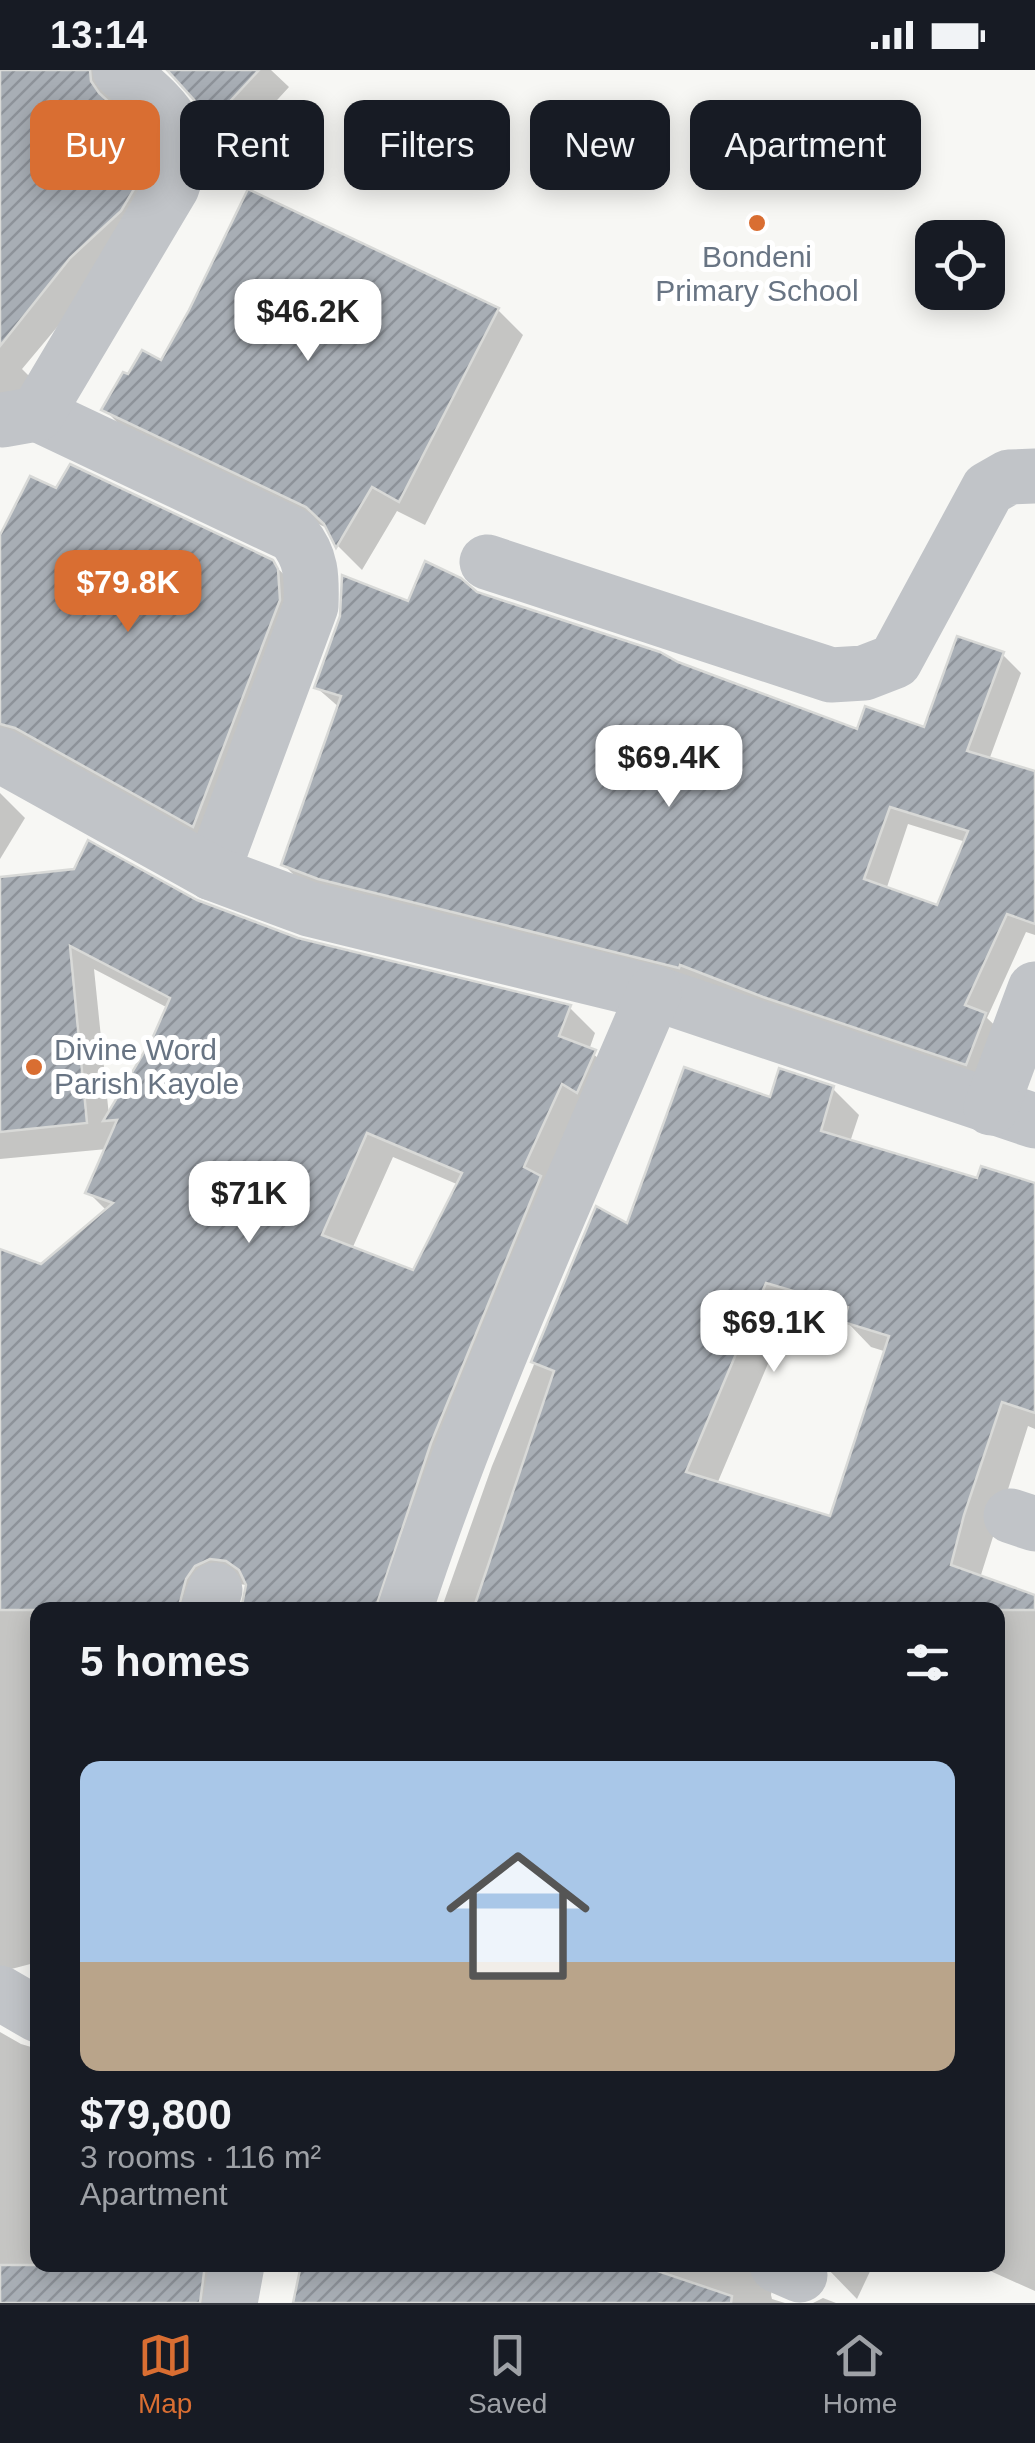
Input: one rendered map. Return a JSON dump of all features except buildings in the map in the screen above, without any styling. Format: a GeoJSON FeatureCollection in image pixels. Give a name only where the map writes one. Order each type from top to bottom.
{"type":"FeatureCollection","features":[{"type":"Feature","properties":{"kind":"street"},"geometry":{"type":"LineString","coordinates":[[120,70],[168,112],[180,138],[180,167],[172,187],[18,417],[293,535],[307,550],[312,574],[311,606],[212,873]]}},
{"type":"Feature","properties":{"kind":"street"},"geometry":{"type":"LineString","coordinates":[[487,562],[831,675],[864,674],[895,661],[988,489],[1009,477],[1035,476]]}},
{"type":"Feature","properties":{"kind":"street"},"geometry":{"type":"LineString","coordinates":[[0,755],[212,873],[309,909],[654,993],[1013,1114],[1035,989]]}},
{"type":"Feature","properties":{"kind":"street"},"geometry":{"type":"LineString","coordinates":[[408,1602],[500,1360],[654,993]]}},
{"type":"Feature","properties":{"kind":"street"},"geometry":{"type":"LineString","coordinates":[[230,2303],[236,2272]]}},
{"type":"Feature","properties":{"kind":"place","name":"Bondeni Primary School"},"geometry":{"type":"Point","coordinates":[757,223]}},
{"type":"Feature","properties":{"kind":"place","name":"Divine Word Parish Kayole"},"geometry":{"type":"Point","coordinates":[34,1067]}}]}
